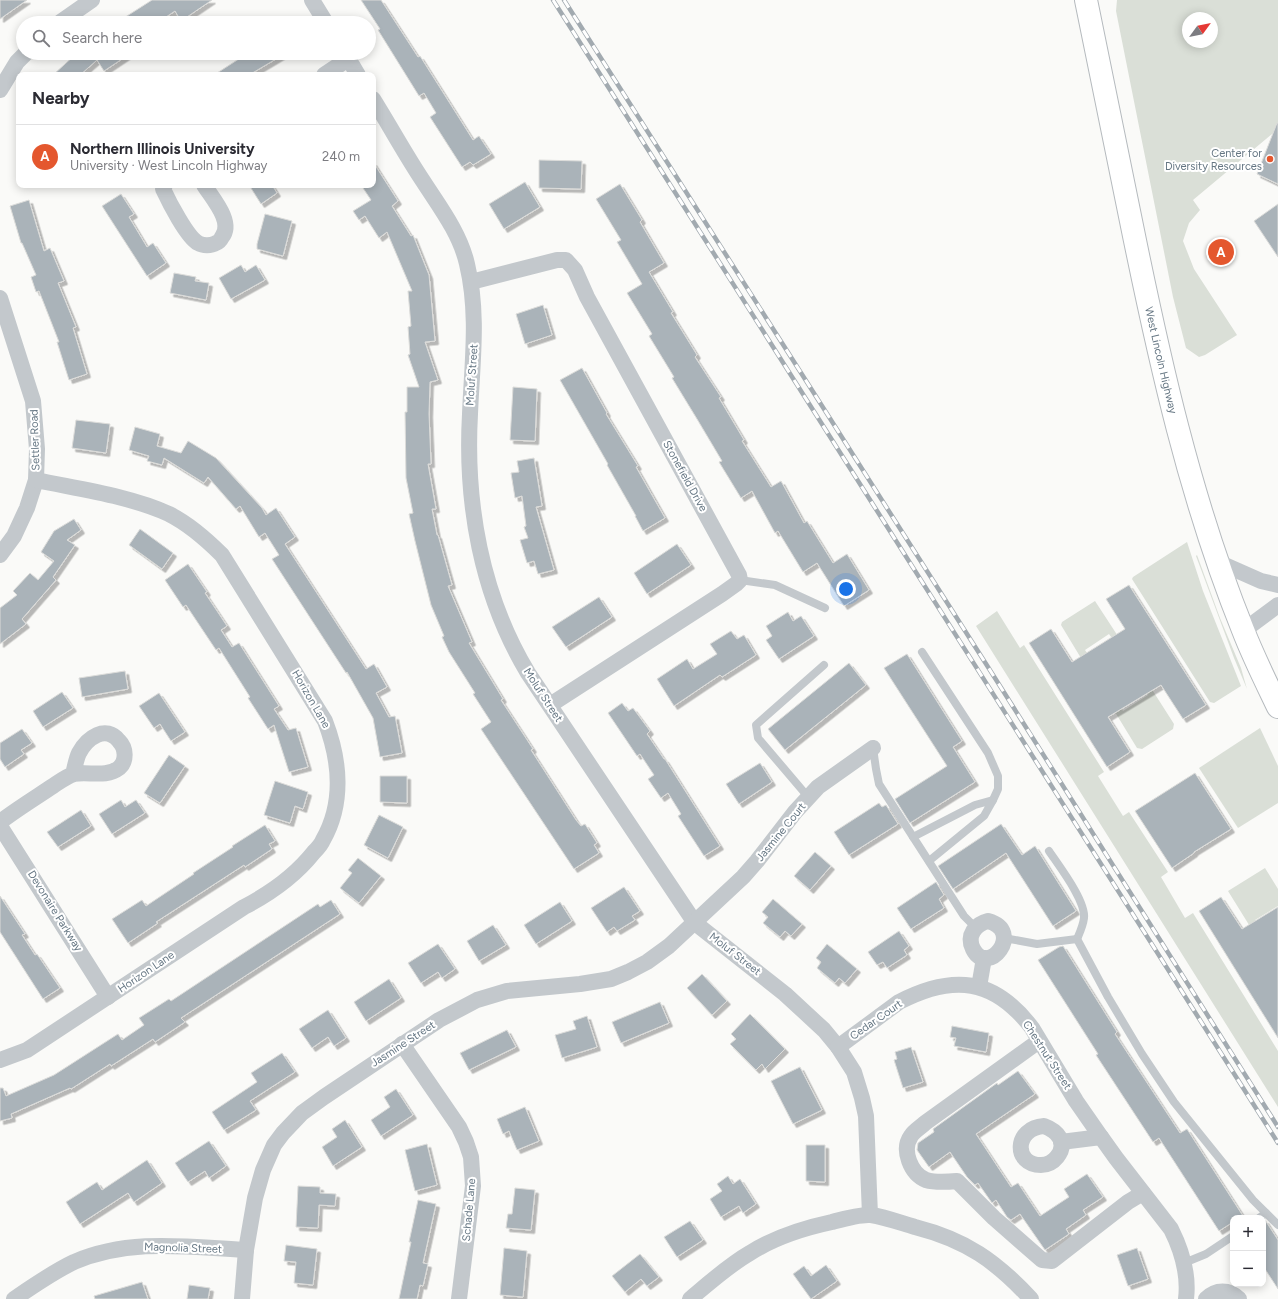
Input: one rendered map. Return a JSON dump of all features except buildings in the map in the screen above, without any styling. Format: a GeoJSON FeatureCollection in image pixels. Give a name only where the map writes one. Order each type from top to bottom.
{"type":"FeatureCollection","features":[{"type":"Feature","properties":{"kind":"main road","name":"West Lincoln Highway"},"geometry":{"type":"LineString","coordinates":[[1086,0],[1166,383],[1197,495],[1218,562],[1243,631],[1278,707]]}},
{"type":"Feature","properties":{"kind":"street"},"geometry":{"type":"LineString","coordinates":[[69,16],[92,0]]}},
{"type":"Feature","properties":{"kind":"street"},"geometry":{"type":"LineString","coordinates":[[312,0],[322,16]]}},
{"type":"Feature","properties":{"kind":"street"},"geometry":{"type":"LineString","coordinates":[[0,90],[19,60]]}},
{"type":"Feature","properties":{"kind":"street"},"geometry":{"type":"LineString","coordinates":[[327,72],[341,60]]}},
{"type":"Feature","properties":{"kind":"street"},"geometry":{"type":"LineString","coordinates":[[349,60],[356,72]]}},
{"type":"Feature","properties":{"kind":"street","name":"Moluf Street"},"geometry":{"type":"LineString","coordinates":[[376,104],[440,207],[463,249],[471,282],[475,321],[469,465],[472,510],[491,593],[509,639],[517,655],[695,923],[785,994],[824,1030],[838,1047],[854,1072],[866,1116],[870,1215]]}},
{"type":"Feature","properties":{"kind":"street"},"geometry":{"type":"LineString","coordinates":[[164,188],[168,200],[191,237],[199,244],[207,245],[217,243],[224,234],[226,223],[223,215],[206,188]]}},
{"type":"Feature","properties":{"kind":"street","name":"Stonefield Drive"},"geometry":{"type":"LineString","coordinates":[[471,282],[557,260],[566,260],[575,270],[587,297],[739,575],[740,580]]}},
{"type":"Feature","properties":{"kind":"street","name":"Settler Road"},"geometry":{"type":"LineString","coordinates":[[0,298],[34,401],[37,449],[36,480],[14,536],[0,555]]}},
{"type":"Feature","properties":{"kind":"street","name":"Horizon Lane"},"geometry":{"type":"LineString","coordinates":[[0,1060],[27,1050],[286,881],[306,862],[323,841],[335,808],[338,785],[337,762],[333,740],[325,721],[222,555],[208,541],[189,526],[144,504],[36,480]]}},
{"type":"Feature","properties":{"kind":"street"},"geometry":{"type":"LineString","coordinates":[[1218,562],[1261,581],[1278,585]]}},
{"type":"Feature","properties":{"kind":"street"},"geometry":{"type":"LineString","coordinates":[[550,705],[722,594],[740,580]]}},
{"type":"Feature","properties":{"kind":"street"},"geometry":{"type":"LineString","coordinates":[[1243,631],[1278,605]]}},
{"type":"Feature","properties":{"kind":"street","name":"Jasmine Court"},"geometry":{"type":"LineString","coordinates":[[695,923],[743,877],[795,812],[818,788],[873,748]]}},
{"type":"Feature","properties":{"kind":"street"},"geometry":{"type":"LineString","coordinates":[[0,822],[13,812],[73,774]]}},
{"type":"Feature","properties":{"kind":"street","name":"Devonaire Parkway"},"geometry":{"type":"LineString","coordinates":[[0,826],[108,997]]}},
{"type":"Feature","properties":{"kind":"street"},"geometry":{"type":"LineString","coordinates":[[988,921],[997,925],[1002,930],[1004,938],[1003,946],[998,953],[991,957],[984,958],[978,955],[973,950],[970,943],[971,934],[975,927],[981,922],[988,921]]}},
{"type":"Feature","properties":{"kind":"street","name":"Jasmine Street"},"geometry":{"type":"LineString","coordinates":[[242,1299],[246,1250],[255,1198],[262,1170],[283,1132],[302,1113],[439,1020],[477,1000],[507,991],[580,984],[611,979],[647,962],[669,946],[695,923]]}},
{"type":"Feature","properties":{"kind":"street"},"geometry":{"type":"LineString","coordinates":[[979,987],[984,958]]}},
{"type":"Feature","properties":{"kind":"street","name":"Cedar Court"},"geometry":{"type":"LineString","coordinates":[[838,1047],[899,1002],[932,987],[959,984],[979,987]]}},
{"type":"Feature","properties":{"kind":"street","name":"Chestnut Street"},"geometry":{"type":"LineString","coordinates":[[979,987],[993,993],[1023,1017],[1040,1041],[1076,1101],[1101,1137],[1171,1229],[1178,1242],[1184,1263],[1186,1299]]}},
{"type":"Feature","properties":{"kind":"street"},"geometry":{"type":"LineString","coordinates":[[1040,1041],[931,1119],[911,1136],[907,1148],[908,1159],[914,1169],[920,1177],[928,1180],[941,1182],[957,1181],[994,1218],[1042,1260],[1052,1261],[1128,1202],[1143,1193]]}},
{"type":"Feature","properties":{"kind":"street","name":"Schade Lane"},"geometry":{"type":"LineString","coordinates":[[402,1044],[459,1127],[471,1157],[473,1186],[459,1299]]}},
{"type":"Feature","properties":{"kind":"street"},"geometry":{"type":"LineString","coordinates":[[1061,1142],[1101,1137]]}},
{"type":"Feature","properties":{"kind":"street"},"geometry":{"type":"LineString","coordinates":[[690,1299],[761,1246],[788,1234],[813,1226],[870,1215],[936,1232],[955,1240],[992,1262],[1031,1299]]}},
{"type":"Feature","properties":{"kind":"street","name":"Magnolia Street"},"geometry":{"type":"LineString","coordinates":[[14,1299],[73,1263],[98,1253],[124,1247],[160,1245],[246,1250]]}},
{"type":"Feature","properties":{"kind":"street"},"geometry":{"type":"LineString","coordinates":[[1206,1299],[1210,1295],[1220,1291],[1236,1295],[1239,1299]]}},
{"type":"Feature","properties":{"kind":"lane"},"geometry":{"type":"LineString","coordinates":[[740,580],[775,584],[825,608]]}},
{"type":"Feature","properties":{"kind":"lane"},"geometry":{"type":"LineString","coordinates":[[922,652],[988,753],[998,776],[998,789],[984,816],[929,861]]}},
{"type":"Feature","properties":{"kind":"lane"},"geometry":{"type":"LineString","coordinates":[[808,798],[758,738],[756,725],[824,665]]}},
{"type":"Feature","properties":{"kind":"lane"},"geometry":{"type":"LineString","coordinates":[[873,748],[879,784],[964,916],[975,927]]}},
{"type":"Feature","properties":{"kind":"lane"},"geometry":{"type":"LineString","coordinates":[[913,837],[975,805],[993,800]]}},
{"type":"Feature","properties":{"kind":"lane"},"geometry":{"type":"LineString","coordinates":[[1049,851],[1078,897],[1082,906],[1084,916],[1083,926],[1077,939]]}},
{"type":"Feature","properties":{"kind":"lane"},"geometry":{"type":"LineString","coordinates":[[1004,938],[1037,944],[1077,939]]}},
{"type":"Feature","properties":{"kind":"lane"},"geometry":{"type":"LineString","coordinates":[[1077,939],[1108,997],[1142,1054],[1174,1102],[1253,1200],[1262,1215]]}},
{"type":"Feature","properties":{"kind":"lane"},"geometry":{"type":"LineString","coordinates":[[1266,1218],[1278,1225]]}},
{"type":"Feature","properties":{"kind":"lane"},"geometry":{"type":"LineString","coordinates":[[1184,1263],[1206,1254],[1230,1238]]}},
{"type":"Feature","properties":{"kind":"shaded area"},"geometry":{"type":"Polygon","coordinates":[[[1117,0],[1278,0],[1278,129],[1193,200],[1200,210],[1189,223],[1183,241],[1194,269],[1237,335],[1205,355],[1199,357],[1186,348],[1173,297],[1116,11],[1117,0]]]}},
{"type":"Feature","properties":{"kind":"shaded area"},"geometry":{"type":"Polygon","coordinates":[[[1187,542],[1203,591],[1241,686],[1214,703],[1210,702],[1132,579],[1187,542]]]}},
{"type":"Feature","properties":{"kind":"shaded area"},"geometry":{"type":"Polygon","coordinates":[[[1197,555],[1220,618],[1241,668],[1247,689],[1234,658],[1196,556],[1197,555]]]}},
{"type":"Feature","properties":{"kind":"shaded area"},"geometry":{"type":"Polygon","coordinates":[[[1095,601],[1127,650],[1122,653],[1109,634],[1085,650],[1097,668],[1090,673],[1061,625],[1062,622],[1095,601]]]}},
{"type":"Feature","properties":{"kind":"shaded area"},"geometry":{"type":"Polygon","coordinates":[[[997,611],[1020,648],[1024,645],[1104,772],[1098,776],[1123,816],[1129,812],[1168,872],[1161,877],[1185,918],[1193,913],[1278,1051],[1278,1107],[976,626],[997,611]]]}},
{"type":"Feature","properties":{"kind":"shaded area"},"geometry":{"type":"Polygon","coordinates":[[[1144,677],[1174,724],[1173,729],[1142,749],[1137,748],[1107,699],[1113,695],[1123,711],[1148,695],[1139,680],[1144,677]]]}},
{"type":"Feature","properties":{"kind":"shaded area"},"geometry":{"type":"Polygon","coordinates":[[[1260,728],[1278,766],[1278,803],[1238,828],[1199,768],[1260,728]]]}},
{"type":"Feature","properties":{"kind":"shaded area"},"geometry":{"type":"Polygon","coordinates":[[[1265,868],[1278,889],[1278,906],[1255,920],[1266,937],[1259,941],[1228,891],[1265,868]]]}},
{"type":"Feature","properties":{"kind":"railway"},"geometry":{"type":"LineString","coordinates":[[553,0],[1278,1143]]}},
{"type":"Feature","properties":{"kind":"railway"},"geometry":{"type":"LineString","coordinates":[[564,0],[988,667],[1278,1127]]}},
{"type":"Feature","properties":{"kind":"place","name":"Center for Diversity Resources"},"geometry":{"type":"Point","coordinates":[1270,159]}},
{"type":"Feature","properties":{"kind":"place","name":"Northern Illinois University"},"geometry":{"type":"Point","coordinates":[1221,252]}}]}
